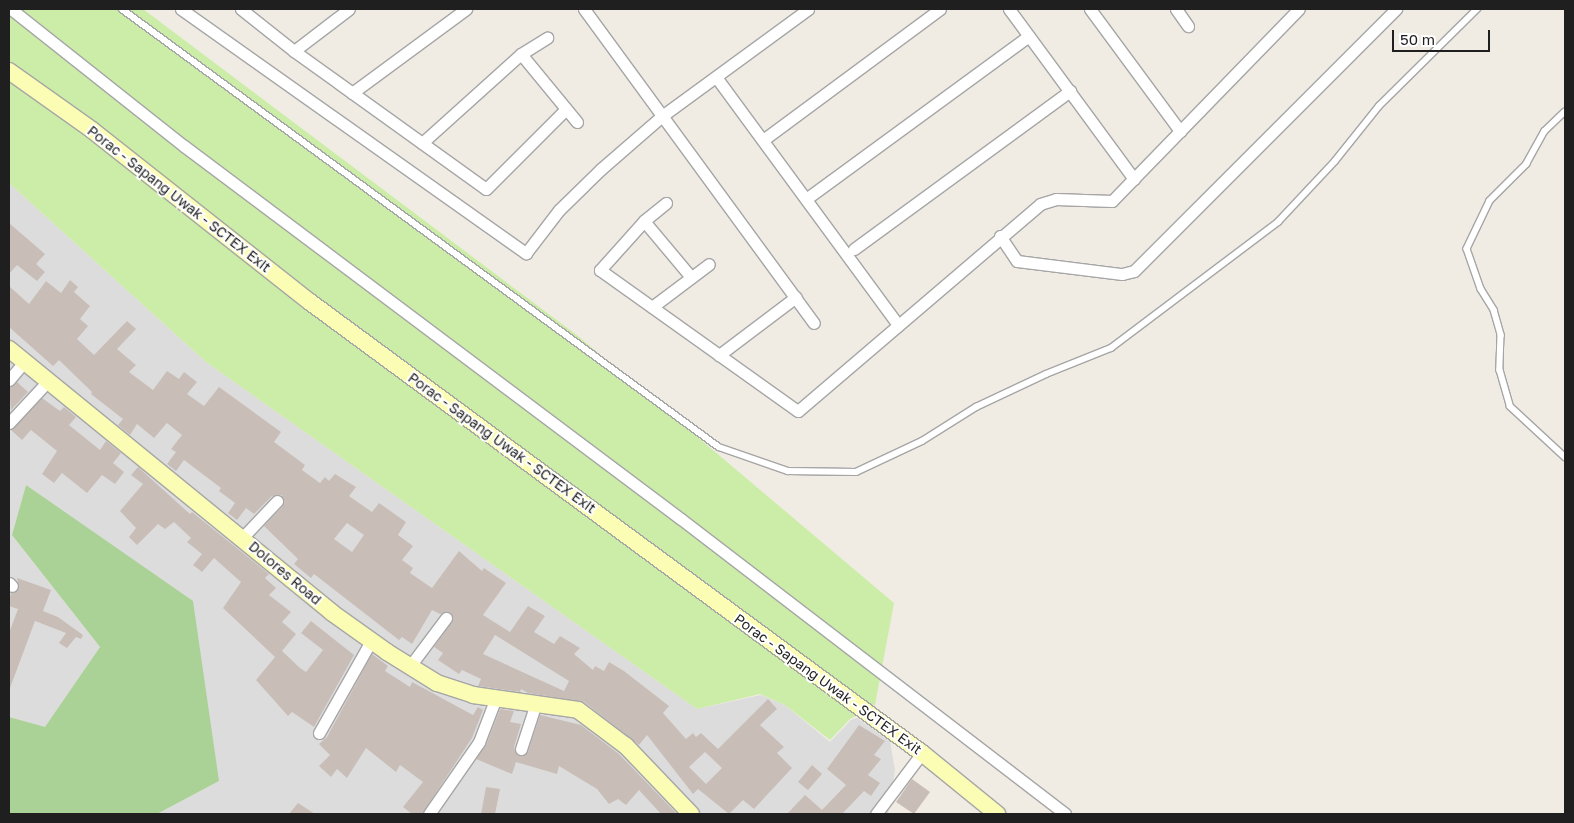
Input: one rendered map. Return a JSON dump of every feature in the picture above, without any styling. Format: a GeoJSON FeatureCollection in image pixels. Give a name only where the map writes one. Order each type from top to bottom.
{"type":"FeatureCollection","features":[{"type":"Feature","properties":{"kind":"main road","name":"Porac - Sapang Uwak - SCTEX Exit"},"geometry":{"type":"LineString","coordinates":[[9,71],[92,130],[310,302],[922,753],[997,814]]}},
{"type":"Feature","properties":{"kind":"main road","name":"Dolores Road"},"geometry":{"type":"LineString","coordinates":[[9,349],[371,641],[437,684],[495,700],[536,703],[578,710],[598,722],[691,814]]}},
{"type":"Feature","properties":{"kind":"street"},"geometry":{"type":"LineString","coordinates":[[11,9],[184,146],[681,519],[1065,814]]}},
{"type":"Feature","properties":{"kind":"street"},"geometry":{"type":"LineString","coordinates":[[181,9],[526,253],[559,210],[662,116],[802,11]]}},
{"type":"Feature","properties":{"kind":"street"},"geometry":{"type":"LineString","coordinates":[[241,9],[294,51],[486,189],[566,109]]}},
{"type":"Feature","properties":{"kind":"street"},"geometry":{"type":"LineString","coordinates":[[294,51],[349,9]]}},
{"type":"Feature","properties":{"kind":"street"},"geometry":{"type":"LineString","coordinates":[[352,93],[466,9]]}},
{"type":"Feature","properties":{"kind":"street"},"geometry":{"type":"LineString","coordinates":[[584,9],[814,323]]}},
{"type":"Feature","properties":{"kind":"street"},"geometry":{"type":"LineString","coordinates":[[762,140],[940,9]]}},
{"type":"Feature","properties":{"kind":"street"},"geometry":{"type":"LineString","coordinates":[[1009,9],[1134,179]]}},
{"type":"Feature","properties":{"kind":"street"},"geometry":{"type":"LineString","coordinates":[[1090,9],[1180,131]]}},
{"type":"Feature","properties":{"kind":"street"},"geometry":{"type":"LineString","coordinates":[[1176,9],[1188,26]]}},
{"type":"Feature","properties":{"kind":"street"},"geometry":{"type":"LineString","coordinates":[[666,203],[644,221],[600,270],[798,411],[1000,236],[1040,204],[1056,199],[1112,201],[1300,9]]}},
{"type":"Feature","properties":{"kind":"street"},"geometry":{"type":"LineString","coordinates":[[1000,236],[1017,262],[1122,274],[1134,271],[1396,9]]}},
{"type":"Feature","properties":{"kind":"street"},"geometry":{"type":"LineString","coordinates":[[806,199],[1029,36]]}},
{"type":"Feature","properties":{"kind":"street"},"geometry":{"type":"LineString","coordinates":[[422,143],[521,54],[547,38]]}},
{"type":"Feature","properties":{"kind":"street"},"geometry":{"type":"LineString","coordinates":[[521,54],[577,122]]}},
{"type":"Feature","properties":{"kind":"street"},"geometry":{"type":"LineString","coordinates":[[716,77],[898,325]]}},
{"type":"Feature","properties":{"kind":"street"},"geometry":{"type":"LineString","coordinates":[[854,249],[1070,92]]}},
{"type":"Feature","properties":{"kind":"street"},"geometry":{"type":"LineString","coordinates":[[644,221],[691,277]]}},
{"type":"Feature","properties":{"kind":"street"},"geometry":{"type":"LineString","coordinates":[[652,306],[709,264]]}},
{"type":"Feature","properties":{"kind":"street"},"geometry":{"type":"LineString","coordinates":[[719,355],[796,297]]}},
{"type":"Feature","properties":{"kind":"street"},"geometry":{"type":"LineString","coordinates":[[9,380],[24,362]]}},
{"type":"Feature","properties":{"kind":"street"},"geometry":{"type":"LineString","coordinates":[[9,423],[48,381]]}},
{"type":"Feature","properties":{"kind":"street"},"geometry":{"type":"LineString","coordinates":[[242,538],[277,501]]}},
{"type":"Feature","properties":{"kind":"street"},"geometry":{"type":"LineString","coordinates":[[410,666],[446,618]]}},
{"type":"Feature","properties":{"kind":"street"},"geometry":{"type":"LineString","coordinates":[[319,733],[371,641]]}},
{"type":"Feature","properties":{"kind":"street"},"geometry":{"type":"LineString","coordinates":[[429,814],[480,742],[495,700]]}},
{"type":"Feature","properties":{"kind":"street"},"geometry":{"type":"LineString","coordinates":[[521,748],[536,703]]}},
{"type":"Feature","properties":{"kind":"street"},"geometry":{"type":"LineString","coordinates":[[876,814],[922,753]]}},
{"type":"Feature","properties":{"kind":"lane"},"geometry":{"type":"LineString","coordinates":[[122,9],[718,448],[788,471],[856,472],[922,441],[976,407],[1046,374],[1111,348],[1278,222],[1335,162],[1379,106],[1477,9]]}},
{"type":"Feature","properties":{"kind":"lane"},"geometry":{"type":"LineString","coordinates":[[1565,112],[1545,131],[1527,164],[1490,200],[1467,249],[1499,327],[1500,370],[1510,406],[1565,457]]}},
{"type":"Feature","properties":{"kind":"shaded area"},"geometry":{"type":"Polygon","coordinates":[[[9,183],[206,362],[697,709],[761,695],[785,705],[830,742],[851,720],[857,718],[890,741],[895,770],[888,814],[157,814],[219,781],[26,485],[12,535],[100,647],[45,728],[9,717],[9,183]]]}},
{"type":"Feature","properties":{"kind":"green space"},"geometry":{"type":"Polygon","coordinates":[[[9,9],[143,9],[578,336],[894,603],[875,705],[850,719],[830,740],[785,705],[760,694],[697,709],[206,362],[9,183],[9,9]]]}},
{"type":"Feature","properties":{"kind":"green space"},"geometry":{"type":"Polygon","coordinates":[[[26,485],[193,601],[219,781],[157,814],[9,814],[9,717],[45,727],[100,647],[12,535],[26,485]]]}},
{"type":"Feature","properties":{"kind":"building"},"geometry":{"type":"Polygon","coordinates":[[[9,223],[45,254],[36,264],[45,272],[37,281],[17,265],[9,274],[9,223]]]}},
{"type":"Feature","properties":{"kind":"building"},"geometry":{"type":"Polygon","coordinates":[[[70,280],[78,287],[74,292],[90,306],[80,319],[88,326],[77,339],[94,355],[127,321],[136,329],[117,349],[136,365],[129,372],[153,390],[167,371],[179,379],[184,372],[197,382],[187,394],[204,406],[219,387],[281,432],[274,442],[305,465],[302,470],[320,483],[325,477],[329,481],[335,474],[356,487],[349,496],[372,512],[379,503],[406,522],[398,535],[413,546],[402,560],[413,568],[410,573],[432,588],[459,551],[482,571],[484,568],[506,583],[483,615],[510,632],[528,606],[545,616],[534,632],[554,644],[560,636],[580,648],[574,654],[593,670],[595,666],[604,671],[609,662],[624,671],[669,706],[663,713],[686,739],[693,733],[696,737],[701,733],[718,749],[768,699],[777,709],[760,725],[784,747],[777,753],[792,768],[754,809],[743,800],[729,814],[698,789],[693,794],[647,735],[639,745],[584,702],[528,693],[521,689],[520,692],[478,686],[481,679],[462,670],[459,674],[438,660],[443,653],[434,647],[452,622],[450,612],[440,614],[432,610],[412,644],[402,637],[399,640],[314,574],[311,578],[294,564],[298,559],[264,526],[283,506],[282,495],[272,496],[254,514],[246,508],[237,520],[228,513],[235,503],[219,491],[221,488],[184,460],[176,471],[167,464],[176,452],[171,449],[182,435],[167,423],[154,438],[137,424],[130,435],[118,425],[123,419],[91,394],[92,392],[59,360],[53,366],[9,327],[9,286],[29,304],[46,281],[61,293],[70,280]],[[347,523],[334,539],[352,552],[364,535],[347,523]],[[495,635],[483,654],[564,691],[569,681],[495,635]],[[705,752],[689,767],[706,784],[722,768],[705,752]]]}},
{"type":"Feature","properties":{"kind":"building"},"geometry":{"type":"Polygon","coordinates":[[[17,382],[28,392],[11,410],[9,387],[17,382]]]}},
{"type":"Feature","properties":{"kind":"building"},"geometry":{"type":"Polygon","coordinates":[[[42,398],[60,411],[64,407],[76,417],[69,425],[100,450],[106,441],[121,453],[113,463],[124,472],[115,484],[102,475],[87,493],[62,473],[54,483],[42,474],[57,451],[31,430],[22,440],[11,430],[42,398]]]}},
{"type":"Feature","properties":{"kind":"building"},"geometry":{"type":"Polygon","coordinates":[[[138,467],[190,514],[192,512],[269,574],[265,578],[276,588],[269,595],[291,612],[282,622],[296,634],[282,651],[300,668],[306,672],[323,650],[301,633],[311,621],[354,655],[314,727],[292,712],[288,716],[256,680],[275,657],[223,608],[241,582],[214,558],[202,572],[193,565],[202,554],[187,542],[191,538],[174,522],[165,529],[158,524],[137,545],[129,537],[136,528],[120,511],[143,484],[131,475],[138,467]]]}},
{"type":"Feature","properties":{"kind":"building"},"geometry":{"type":"Polygon","coordinates":[[[17,578],[51,590],[43,611],[58,617],[83,635],[81,639],[76,637],[67,648],[59,643],[66,633],[35,621],[10,688],[9,633],[18,609],[9,606],[9,601],[11,593],[19,588],[17,578]]]}},
{"type":"Feature","properties":{"kind":"building"},"geometry":{"type":"Polygon","coordinates":[[[372,654],[388,666],[385,671],[410,687],[412,682],[473,715],[478,707],[483,710],[472,738],[422,814],[412,814],[403,807],[423,782],[400,765],[396,772],[366,748],[347,778],[337,769],[331,777],[319,766],[330,755],[319,744],[327,737],[372,654]]]}},
{"type":"Feature","properties":{"kind":"building"},"geometry":{"type":"Polygon","coordinates":[[[500,709],[514,711],[510,722],[521,724],[514,747],[518,756],[528,752],[540,715],[581,725],[619,754],[677,814],[661,814],[639,790],[626,805],[618,799],[609,804],[597,789],[559,766],[557,774],[516,762],[512,774],[476,759],[486,745],[500,709]]]}},
{"type":"Feature","properties":{"kind":"building"},"geometry":{"type":"Polygon","coordinates":[[[859,725],[885,741],[874,755],[881,759],[868,775],[880,783],[871,796],[864,791],[842,814],[787,814],[805,795],[822,810],[846,785],[827,769],[859,725]]]}},
{"type":"Feature","properties":{"kind":"building"},"geometry":{"type":"Polygon","coordinates":[[[812,765],[822,774],[808,790],[798,782],[812,765]]]}},
{"type":"Feature","properties":{"kind":"building"},"geometry":{"type":"Polygon","coordinates":[[[912,779],[930,792],[914,814],[896,802],[912,779]]]}},
{"type":"Feature","properties":{"kind":"building"},"geometry":{"type":"Polygon","coordinates":[[[486,787],[500,789],[495,814],[481,814],[486,787]]]}},
{"type":"Feature","properties":{"kind":"building"},"geometry":{"type":"Polygon","coordinates":[[[298,803],[315,814],[289,814],[298,803]]]}}]}
